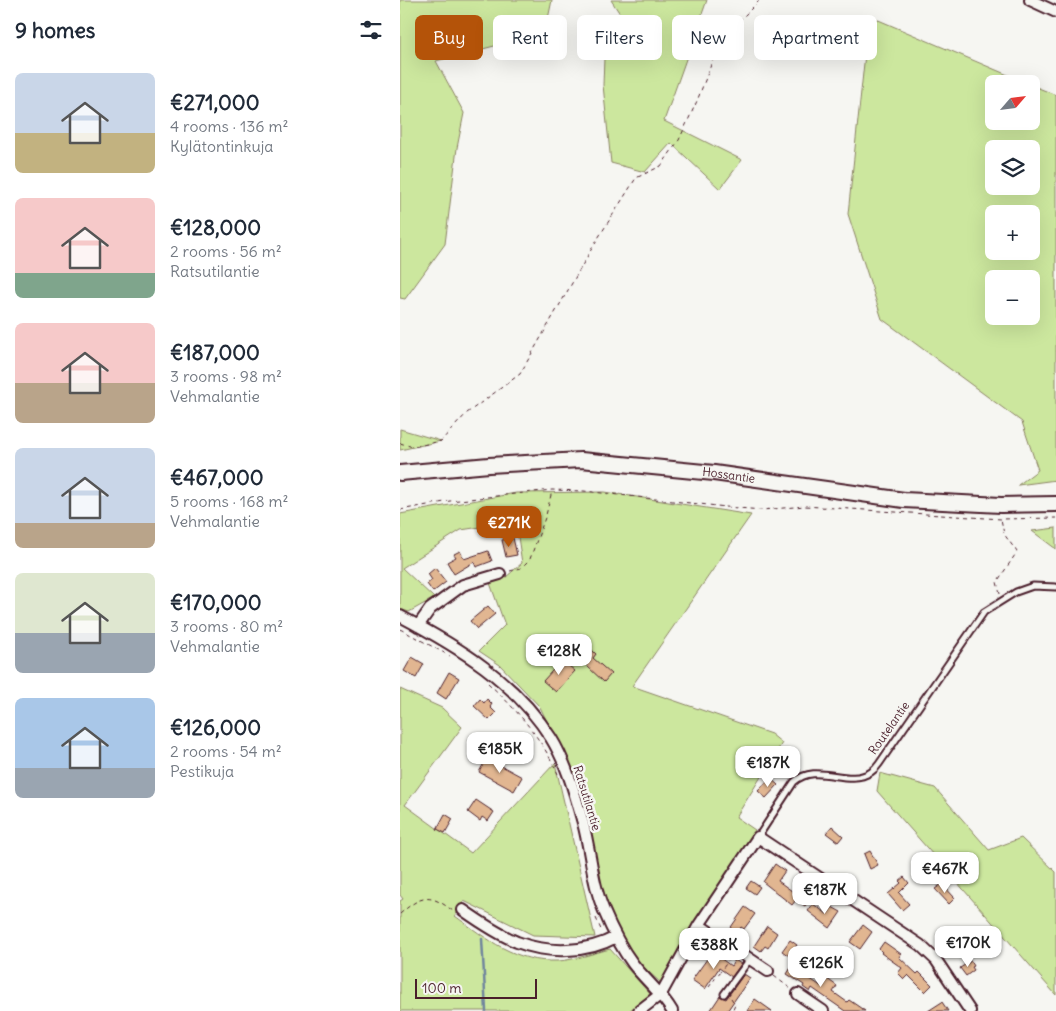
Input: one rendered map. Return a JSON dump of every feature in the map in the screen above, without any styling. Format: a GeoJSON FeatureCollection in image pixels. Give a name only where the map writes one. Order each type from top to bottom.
{"type":"FeatureCollection","features":[{"type":"Feature","properties":{"kind":"main road","name":"Hossantie"},"geometry":{"type":"LineString","coordinates":[[400,473],[489,465],[581,460],[714,473],[904,500],[1002,505],[1056,504]]}},
{"type":"Feature","properties":{"kind":"street"},"geometry":{"type":"LineString","coordinates":[[1030,0],[1056,12]]}},
{"type":"Feature","properties":{"kind":"street"},"geometry":{"type":"LineString","coordinates":[[418,626],[430,609],[463,585],[500,574]]}},
{"type":"Feature","properties":{"kind":"street","name":"Ratsutilantie"},"geometry":{"type":"LineString","coordinates":[[400,616],[443,639],[475,660],[510,687],[531,709],[552,740],[571,781],[584,826],[594,885],[611,940],[661,994],[672,1011]]}},
{"type":"Feature","properties":{"kind":"street"},"geometry":{"type":"LineString","coordinates":[[758,836],[920,945],[936,960],[970,1011]]}},
{"type":"Feature","properties":{"kind":"street","name":"Routelantie"},"geometry":{"type":"LineString","coordinates":[[661,994],[699,925],[758,836]]}},
{"type":"Feature","properties":{"kind":"street"},"geometry":{"type":"LineString","coordinates":[[463,910],[502,935],[518,942],[541,948],[567,950],[586,948],[611,940]]}},
{"type":"Feature","properties":{"kind":"street"},"geometry":{"type":"LineString","coordinates":[[699,925],[768,971]]}},
{"type":"Feature","properties":{"kind":"street"},"geometry":{"type":"LineString","coordinates":[[639,1011],[661,994]]}},
{"type":"Feature","properties":{"kind":"street"},"geometry":{"type":"LineString","coordinates":[[798,994],[823,1011]]}},
{"type":"Feature","properties":{"kind":"lane","name":"Routelantie"},"geometry":{"type":"LineString","coordinates":[[758,836],[794,782],[801,776],[822,773],[856,777],[870,773],[879,764],[984,612],[1016,592],[1033,586],[1056,587]]}},
{"type":"Feature","properties":{"kind":"lane"},"geometry":{"type":"LineString","coordinates":[[724,994],[750,959]]}},
{"type":"Feature","properties":{"kind":"path"},"geometry":{"type":"LineString","coordinates":[[400,443],[413,447],[441,440],[467,413],[520,374],[595,243],[636,178],[660,166],[678,140],[697,101],[722,39],[760,0]]}},
{"type":"Feature","properties":{"kind":"path"},"geometry":{"type":"LineString","coordinates":[[400,510],[450,501],[552,490],[614,494],[726,508],[762,510],[805,506],[933,516],[1001,519],[1056,518]]}},
{"type":"Feature","properties":{"kind":"path"},"geometry":{"type":"LineString","coordinates":[[500,574],[521,568],[530,559],[546,516],[552,490]]}},
{"type":"Feature","properties":{"kind":"path"},"geometry":{"type":"LineString","coordinates":[[1001,519],[1004,534],[1017,552],[997,582],[1002,600]]}},
{"type":"Feature","properties":{"kind":"path"},"geometry":{"type":"LineString","coordinates":[[400,629],[453,658]]}},
{"type":"Feature","properties":{"kind":"path"},"geometry":{"type":"LineString","coordinates":[[485,680],[514,708],[529,727],[551,759],[558,774]]}},
{"type":"Feature","properties":{"kind":"path"},"geometry":{"type":"LineString","coordinates":[[400,914],[409,906],[426,898],[436,899],[451,910]]}},
{"type":"Feature","properties":{"kind":"path"},"geometry":{"type":"LineString","coordinates":[[594,911],[611,940]]}},
{"type":"Feature","properties":{"kind":"path"},"geometry":{"type":"LineString","coordinates":[[709,988],[736,950]]}},
{"type":"Feature","properties":{"kind":"path"},"geometry":{"type":"LineString","coordinates":[[768,971],[798,994]]}},
{"type":"Feature","properties":{"kind":"path"},"geometry":{"type":"LineString","coordinates":[[724,994],[734,1001],[735,1004],[732,1011]]}},
{"type":"Feature","properties":{"kind":"green space"},"geometry":{"type":"Polygon","coordinates":[[[400,0],[552,0],[549,15],[493,15],[493,46],[483,49],[483,15],[415,15],[415,60],[440,60],[436,61],[464,113],[457,148],[445,244],[405,299],[400,298],[400,0]]]}},
{"type":"Feature","properties":{"kind":"green space"},"geometry":{"type":"Polygon","coordinates":[[[611,0],[707,0],[702,15],[672,15],[672,60],[686,60],[664,121],[742,160],[720,189],[671,143],[645,172],[611,163],[603,85],[604,60],[662,60],[662,15],[621,15],[611,0]]]}},
{"type":"Feature","properties":{"kind":"green space"},"geometry":{"type":"Polygon","coordinates":[[[877,19],[1008,75],[985,75],[985,130],[1040,130],[1040,89],[1056,95],[1056,480],[1018,485],[1038,470],[1022,422],[882,319],[848,214],[864,60],[877,60],[877,19]]]}},
{"type":"Feature","properties":{"kind":"green space"},"geometry":{"type":"Polygon","coordinates":[[[400,429],[441,441],[400,450],[400,429]]]}},
{"type":"Feature","properties":{"kind":"green space"},"geometry":{"type":"Polygon","coordinates":[[[605,492],[751,515],[632,686],[771,734],[782,743],[736,817],[755,830],[681,946],[662,984],[638,962],[619,933],[606,905],[582,794],[540,707],[500,665],[479,651],[505,625],[490,583],[505,578],[522,563],[516,524],[461,530],[402,568],[434,598],[409,612],[400,609],[400,514],[516,493],[605,492]]]}},
{"type":"Feature","properties":{"kind":"green space"},"geometry":{"type":"Polygon","coordinates":[[[1056,528],[1056,549],[1032,531],[1056,528]]]}},
{"type":"Feature","properties":{"kind":"green space"},"geometry":{"type":"Polygon","coordinates":[[[400,689],[442,708],[462,727],[405,805],[471,853],[555,763],[595,937],[533,935],[464,901],[455,916],[503,948],[515,954],[543,961],[578,958],[610,949],[650,994],[629,1011],[400,1011],[400,901],[403,899],[400,895],[400,689]]]}},
{"type":"Feature","properties":{"kind":"green space"},"geometry":{"type":"Polygon","coordinates":[[[880,773],[935,788],[989,850],[1021,838],[1056,872],[1056,995],[877,791],[880,773]]]}},
{"type":"Feature","properties":{"kind":"building"},"geometry":{"type":"Polygon","coordinates":[[[513,538],[517,555],[506,557],[502,540],[513,538]]]}},
{"type":"Feature","properties":{"kind":"building"},"geometry":{"type":"Polygon","coordinates":[[[460,551],[464,559],[488,551],[492,561],[476,567],[474,562],[454,574],[447,562],[456,557],[454,554],[460,551]]]}},
{"type":"Feature","properties":{"kind":"building"},"geometry":{"type":"Polygon","coordinates":[[[435,568],[446,582],[433,592],[427,584],[432,580],[428,574],[435,568]]]}},
{"type":"Feature","properties":{"kind":"building"},"geometry":{"type":"Polygon","coordinates":[[[488,606],[495,614],[477,629],[470,621],[488,606]]]}},
{"type":"Feature","properties":{"kind":"building"},"geometry":{"type":"Polygon","coordinates":[[[582,641],[596,654],[593,658],[611,674],[604,682],[572,652],[582,641]]]}},
{"type":"Feature","properties":{"kind":"building"},"geometry":{"type":"Polygon","coordinates":[[[412,657],[424,664],[416,678],[404,671],[412,657]]]}},
{"type":"Feature","properties":{"kind":"building"},"geometry":{"type":"Polygon","coordinates":[[[562,660],[575,671],[556,692],[543,681],[562,660]]]}},
{"type":"Feature","properties":{"kind":"building"},"geometry":{"type":"Polygon","coordinates":[[[449,672],[459,678],[446,699],[437,693],[449,672]]]}},
{"type":"Feature","properties":{"kind":"building"},"geometry":{"type":"Polygon","coordinates":[[[480,699],[484,703],[487,699],[492,704],[490,707],[496,713],[489,720],[474,706],[480,699]]]}},
{"type":"Feature","properties":{"kind":"building"},"geometry":{"type":"Polygon","coordinates":[[[487,758],[522,777],[514,791],[479,772],[487,758]]]}},
{"type":"Feature","properties":{"kind":"building"},"geometry":{"type":"Polygon","coordinates":[[[770,778],[778,785],[766,798],[758,791],[770,778]]]}},
{"type":"Feature","properties":{"kind":"building"},"geometry":{"type":"Polygon","coordinates":[[[476,800],[494,812],[488,821],[482,817],[480,821],[468,812],[476,800]]]}},
{"type":"Feature","properties":{"kind":"building"},"geometry":{"type":"Polygon","coordinates":[[[445,814],[453,819],[445,833],[437,829],[445,814]]]}},
{"type":"Feature","properties":{"kind":"building"},"geometry":{"type":"Polygon","coordinates":[[[832,826],[843,836],[838,842],[826,833],[832,826]]]}},
{"type":"Feature","properties":{"kind":"building"},"geometry":{"type":"Polygon","coordinates":[[[870,851],[878,865],[870,869],[864,854],[870,851]]]}},
{"type":"Feature","properties":{"kind":"building"},"geometry":{"type":"Polygon","coordinates":[[[775,864],[785,871],[778,881],[799,896],[806,886],[815,892],[805,906],[796,900],[792,905],[763,882],[775,864]]]}},
{"type":"Feature","properties":{"kind":"building"},"geometry":{"type":"Polygon","coordinates":[[[904,877],[909,883],[899,893],[909,904],[902,910],[888,894],[901,883],[899,881],[904,877]]]}},
{"type":"Feature","properties":{"kind":"building"},"geometry":{"type":"Polygon","coordinates":[[[751,881],[760,887],[755,894],[746,888],[751,881]]]}},
{"type":"Feature","properties":{"kind":"building"},"geometry":{"type":"Polygon","coordinates":[[[942,884],[955,898],[949,904],[935,889],[942,884]]]}},
{"type":"Feature","properties":{"kind":"building"},"geometry":{"type":"Polygon","coordinates":[[[813,904],[827,914],[832,907],[841,912],[830,928],[808,911],[813,904]]]}},
{"type":"Feature","properties":{"kind":"building"},"geometry":{"type":"Polygon","coordinates":[[[745,907],[755,914],[744,929],[741,927],[736,935],[729,930],[745,907]]]}},
{"type":"Feature","properties":{"kind":"building"},"geometry":{"type":"Polygon","coordinates":[[[863,925],[872,932],[860,949],[850,942],[863,925]]]}},
{"type":"Feature","properties":{"kind":"building"},"geometry":{"type":"Polygon","coordinates":[[[767,926],[777,933],[768,948],[765,946],[761,951],[754,946],[767,926]]]}},
{"type":"Feature","properties":{"kind":"building"},"geometry":{"type":"Polygon","coordinates":[[[984,936],[994,948],[989,952],[979,940],[984,936]]]}},
{"type":"Feature","properties":{"kind":"building"},"geometry":{"type":"Polygon","coordinates":[[[790,940],[797,945],[789,956],[782,951],[790,940]]]}},
{"type":"Feature","properties":{"kind":"building"},"geometry":{"type":"Polygon","coordinates":[[[884,942],[901,954],[899,957],[917,974],[919,972],[932,985],[925,992],[908,975],[904,979],[898,973],[902,968],[881,953],[879,949],[884,942]]]}},
{"type":"Feature","properties":{"kind":"building"},"geometry":{"type":"Polygon","coordinates":[[[712,952],[731,966],[735,960],[741,964],[732,977],[719,968],[705,989],[692,980],[712,952]]]}},
{"type":"Feature","properties":{"kind":"building"},"geometry":{"type":"Polygon","coordinates":[[[796,960],[806,966],[801,973],[821,986],[826,978],[837,986],[833,992],[865,1011],[845,1011],[812,988],[810,992],[803,987],[804,985],[787,974],[796,960]]]}},
{"type":"Feature","properties":{"kind":"building"},"geometry":{"type":"Polygon","coordinates":[[[971,961],[974,970],[966,976],[960,968],[971,961]]]}},
{"type":"Feature","properties":{"kind":"building"},"geometry":{"type":"Polygon","coordinates":[[[744,974],[750,978],[727,1011],[710,1011],[720,996],[726,999],[744,974]]]}},
{"type":"Feature","properties":{"kind":"building"},"geometry":{"type":"Polygon","coordinates":[[[755,999],[772,1011],[747,1011],[755,999]]]}},
{"type":"Feature","properties":{"kind":"building"},"geometry":{"type":"Polygon","coordinates":[[[942,1002],[948,1011],[928,1011],[942,1002]]]}},
{"type":"Feature","properties":{"kind":"waterway"},"geometry":{"type":"LineString","coordinates":[[482,939],[486,1011]]}}]}
